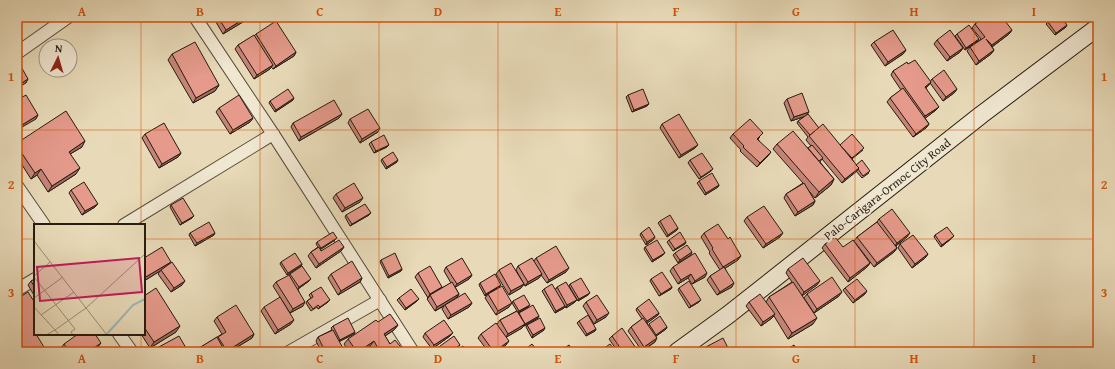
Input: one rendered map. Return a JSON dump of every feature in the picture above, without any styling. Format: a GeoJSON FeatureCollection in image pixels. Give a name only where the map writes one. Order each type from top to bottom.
{"type":"FeatureCollection","features":[{"type":"Feature","properties":{"kind":"main road","name":"Palo-Carigara-Ormoc City Road"},"geometry":{"type":"LineString","coordinates":[[677,352],[728,315],[981,115],[1098,27]]}},
{"type":"Feature","properties":{"kind":"street"},"geometry":{"type":"LineString","coordinates":[[17,53],[68,17]]}},
{"type":"Feature","properties":{"kind":"street"},"geometry":{"type":"LineString","coordinates":[[195,17],[273,134],[413,352]]}},
{"type":"Feature","properties":{"kind":"street"},"geometry":{"type":"LineString","coordinates":[[126,224],[273,134]]}},
{"type":"Feature","properties":{"kind":"street"},"geometry":{"type":"LineString","coordinates":[[17,186],[43,224]]}},
{"type":"Feature","properties":{"kind":"street"},"geometry":{"type":"LineString","coordinates":[[17,290],[34,280]]}},
{"type":"Feature","properties":{"kind":"street"},"geometry":{"type":"LineString","coordinates":[[289,352],[380,300]]}},
{"type":"Feature","properties":{"kind":"street"},"geometry":{"type":"LineString","coordinates":[[120,335],[132,352]]}},
{"type":"Feature","properties":{"kind":"building"},"geometry":{"type":"Polygon","coordinates":[[[218,17],[247,17],[226,30],[218,17]]]}},
{"type":"Feature","properties":{"kind":"building"},"geometry":{"type":"Polygon","coordinates":[[[984,17],[1002,17],[1012,30],[992,45],[986,39],[994,50],[979,61],[970,47],[985,37],[975,24],[984,17]]]}},
{"type":"Feature","properties":{"kind":"building"},"geometry":{"type":"Polygon","coordinates":[[[1054,17],[1061,17],[1067,25],[1056,33],[1048,22],[1054,17]]]}},
{"type":"Feature","properties":{"kind":"building"},"geometry":{"type":"Polygon","coordinates":[[[276,21],[296,52],[276,66],[256,34],[276,21]]]}},
{"type":"Feature","properties":{"kind":"building"},"geometry":{"type":"Polygon","coordinates":[[[969,25],[979,39],[966,48],[957,34],[969,25]]]}},
{"type":"Feature","properties":{"kind":"building"},"geometry":{"type":"Polygon","coordinates":[[[893,30],[906,50],[888,62],[874,42],[893,30]]]}},
{"type":"Feature","properties":{"kind":"building"},"geometry":{"type":"Polygon","coordinates":[[[950,30],[963,48],[950,57],[937,40],[950,30]]]}},
{"type":"Feature","properties":{"kind":"building"},"geometry":{"type":"Polygon","coordinates":[[[254,35],[273,65],[257,75],[238,45],[254,35]]]}},
{"type":"Feature","properties":{"kind":"building"},"geometry":{"type":"Polygon","coordinates":[[[195,42],[219,85],[196,98],[172,54],[195,42]]]}},
{"type":"Feature","properties":{"kind":"building"},"geometry":{"type":"Polygon","coordinates":[[[915,60],[931,82],[925,87],[939,107],[925,116],[893,71],[907,62],[908,64],[915,60]]]}},
{"type":"Feature","properties":{"kind":"building"},"geometry":{"type":"Polygon","coordinates":[[[19,63],[28,79],[17,86],[17,64],[19,63]]]}},
{"type":"Feature","properties":{"kind":"building"},"geometry":{"type":"Polygon","coordinates":[[[944,70],[957,89],[946,97],[932,79],[944,70]]]}},
{"type":"Feature","properties":{"kind":"building"},"geometry":{"type":"Polygon","coordinates":[[[903,88],[929,124],[916,134],[890,98],[903,88]]]}},
{"type":"Feature","properties":{"kind":"building"},"geometry":{"type":"Polygon","coordinates":[[[288,89],[294,98],[276,110],[270,101],[288,89]]]}},
{"type":"Feature","properties":{"kind":"building"},"geometry":{"type":"Polygon","coordinates":[[[643,89],[649,104],[634,110],[628,95],[643,89]]]}},
{"type":"Feature","properties":{"kind":"building"},"geometry":{"type":"Polygon","coordinates":[[[802,93],[809,112],[794,117],[787,99],[802,93]]]}},
{"type":"Feature","properties":{"kind":"building"},"geometry":{"type":"Polygon","coordinates":[[[26,95],[38,115],[17,128],[17,100],[26,95]]]}},
{"type":"Feature","properties":{"kind":"building"},"geometry":{"type":"Polygon","coordinates":[[[239,95],[253,118],[233,130],[219,108],[239,95]]]}},
{"type":"Feature","properties":{"kind":"building"},"geometry":{"type":"Polygon","coordinates":[[[334,100],[342,114],[301,137],[293,123],[334,100]]]}},
{"type":"Feature","properties":{"kind":"building"},"geometry":{"type":"Polygon","coordinates":[[[368,109],[380,128],[362,139],[350,119],[368,109]]]}},
{"type":"Feature","properties":{"kind":"building"},"geometry":{"type":"Polygon","coordinates":[[[66,111],[85,141],[69,152],[80,168],[52,186],[41,169],[35,173],[17,146],[17,143],[66,111]]]}},
{"type":"Feature","properties":{"kind":"building"},"geometry":{"type":"Polygon","coordinates":[[[679,114],[698,145],[681,155],[662,124],[679,114]]]}},
{"type":"Feature","properties":{"kind":"building"},"geometry":{"type":"Polygon","coordinates":[[[808,114],[819,128],[810,135],[798,121],[808,114]]]}},
{"type":"Feature","properties":{"kind":"building"},"geometry":{"type":"Polygon","coordinates":[[[750,119],[763,133],[757,139],[771,152],[760,163],[743,147],[744,146],[733,134],[750,119]]]}},
{"type":"Feature","properties":{"kind":"building"},"geometry":{"type":"Polygon","coordinates":[[[164,123],[181,153],[162,164],[145,134],[164,123]]]}},
{"type":"Feature","properties":{"kind":"building"},"geometry":{"type":"Polygon","coordinates":[[[823,124],[859,168],[845,179],[809,136],[823,124]]]}},
{"type":"Feature","properties":{"kind":"building"},"geometry":{"type":"Polygon","coordinates":[[[793,131],[834,179],[819,192],[777,144],[793,131]]]}},
{"type":"Feature","properties":{"kind":"building"},"geometry":{"type":"Polygon","coordinates":[[[852,134],[864,148],[852,158],[840,145],[852,134]]]}},
{"type":"Feature","properties":{"kind":"building"},"geometry":{"type":"Polygon","coordinates":[[[384,135],[389,145],[376,151],[371,142],[384,135]]]}},
{"type":"Feature","properties":{"kind":"building"},"geometry":{"type":"Polygon","coordinates":[[[812,145],[823,158],[819,161],[808,148],[812,145]]]}},
{"type":"Feature","properties":{"kind":"building"},"geometry":{"type":"Polygon","coordinates":[[[393,152],[398,160],[387,167],[382,159],[393,152]]]}},
{"type":"Feature","properties":{"kind":"building"},"geometry":{"type":"Polygon","coordinates":[[[702,153],[713,169],[701,177],[690,160],[702,153]]]}},
{"type":"Feature","properties":{"kind":"building"},"geometry":{"type":"Polygon","coordinates":[[[862,160],[870,171],[863,176],[856,165],[862,160]]]}},
{"type":"Feature","properties":{"kind":"building"},"geometry":{"type":"Polygon","coordinates":[[[712,173],[719,185],[706,193],[699,181],[712,173]]]}},
{"type":"Feature","properties":{"kind":"building"},"geometry":{"type":"Polygon","coordinates":[[[84,182],[98,204],[85,211],[71,190],[84,182]]]}},
{"type":"Feature","properties":{"kind":"building"},"geometry":{"type":"Polygon","coordinates":[[[354,183],[363,198],[345,208],[336,194],[354,183]]]}},
{"type":"Feature","properties":{"kind":"building"},"geometry":{"type":"Polygon","coordinates":[[[804,183],[815,201],[798,212],[786,194],[804,183]]]}},
{"type":"Feature","properties":{"kind":"building"},"geometry":{"type":"Polygon","coordinates":[[[183,198],[194,216],[182,223],[171,205],[183,198]]]}},
{"type":"Feature","properties":{"kind":"building"},"geometry":{"type":"Polygon","coordinates":[[[365,204],[371,213],[352,224],[346,215],[365,204]]]}},
{"type":"Feature","properties":{"kind":"building"},"geometry":{"type":"Polygon","coordinates":[[[764,206],[783,233],[766,244],[747,217],[764,206]]]}},
{"type":"Feature","properties":{"kind":"building"},"geometry":{"type":"Polygon","coordinates":[[[892,209],[910,233],[897,243],[879,219],[892,209]]]}},
{"type":"Feature","properties":{"kind":"building"},"geometry":{"type":"Polygon","coordinates":[[[670,215],[678,228],[668,235],[660,221],[670,215]]]}},
{"type":"Feature","properties":{"kind":"building"},"geometry":{"type":"Polygon","coordinates":[[[209,222],[215,233],[197,243],[190,233],[209,222]]]}},
{"type":"Feature","properties":{"kind":"building"},"geometry":{"type":"Polygon","coordinates":[[[877,222],[897,248],[877,263],[857,237],[877,222]]]}},
{"type":"Feature","properties":{"kind":"building"},"geometry":{"type":"Polygon","coordinates":[[[718,224],[728,239],[730,237],[741,256],[723,267],[704,233],[718,224]]]}},
{"type":"Feature","properties":{"kind":"building"},"geometry":{"type":"Polygon","coordinates":[[[649,227],[655,237],[647,242],[641,233],[649,227]]]}},
{"type":"Feature","properties":{"kind":"building"},"geometry":{"type":"Polygon","coordinates":[[[947,227],[954,236],[942,245],[935,235],[947,227]]]}},
{"type":"Feature","properties":{"kind":"building"},"geometry":{"type":"Polygon","coordinates":[[[333,232],[337,238],[321,248],[317,242],[333,232]]]}},
{"type":"Feature","properties":{"kind":"building"},"geometry":{"type":"Polygon","coordinates":[[[680,232],[686,242],[675,249],[669,240],[680,232]]]}},
{"type":"Feature","properties":{"kind":"building"},"geometry":{"type":"Polygon","coordinates":[[[913,235],[928,254],[915,264],[900,244],[913,235]]]}},
{"type":"Feature","properties":{"kind":"building"},"geometry":{"type":"Polygon","coordinates":[[[835,237],[843,247],[853,240],[870,263],[850,278],[825,244],[835,237]]]}},
{"type":"Feature","properties":{"kind":"building"},"geometry":{"type":"Polygon","coordinates":[[[339,240],[344,247],[319,264],[311,252],[319,247],[321,251],[339,240]]]}},
{"type":"Feature","properties":{"kind":"building"},"geometry":{"type":"Polygon","coordinates":[[[657,240],[665,253],[653,260],[645,247],[657,240]]]}},
{"type":"Feature","properties":{"kind":"building"},"geometry":{"type":"Polygon","coordinates":[[[687,245],[692,252],[680,260],[675,253],[687,245]]]}},
{"type":"Feature","properties":{"kind":"building"},"geometry":{"type":"Polygon","coordinates":[[[556,246],[569,268],[549,280],[536,258],[556,246]]]}},
{"type":"Feature","properties":{"kind":"building"},"geometry":{"type":"Polygon","coordinates":[[[162,247],[171,262],[145,277],[145,257],[162,247]]]}},
{"type":"Feature","properties":{"kind":"building"},"geometry":{"type":"Polygon","coordinates":[[[295,253],[302,264],[288,273],[281,262],[295,253]]]}},
{"type":"Feature","properties":{"kind":"building"},"geometry":{"type":"Polygon","coordinates":[[[395,253],[402,269],[389,276],[381,260],[395,253]]]}},
{"type":"Feature","properties":{"kind":"building"},"geometry":{"type":"Polygon","coordinates":[[[695,253],[707,273],[695,281],[691,274],[681,280],[673,267],[695,253]]]}},
{"type":"Feature","properties":{"kind":"building"},"geometry":{"type":"Polygon","coordinates":[[[462,258],[472,275],[457,284],[446,267],[462,258]]]}},
{"type":"Feature","properties":{"kind":"building"},"geometry":{"type":"Polygon","coordinates":[[[532,258],[542,274],[528,282],[518,266],[532,258]]]}},
{"type":"Feature","properties":{"kind":"building"},"geometry":{"type":"Polygon","coordinates":[[[803,258],[820,281],[804,292],[788,269],[803,258]]]}},
{"type":"Feature","properties":{"kind":"building"},"geometry":{"type":"Polygon","coordinates":[[[352,261],[362,278],[341,291],[331,274],[352,261]]]}},
{"type":"Feature","properties":{"kind":"building"},"geometry":{"type":"Polygon","coordinates":[[[172,262],[185,281],[174,288],[161,270],[172,262]]]}},
{"type":"Feature","properties":{"kind":"building"},"geometry":{"type":"Polygon","coordinates":[[[511,263],[524,284],[511,291],[499,270],[511,263]]]}},
{"type":"Feature","properties":{"kind":"building"},"geometry":{"type":"Polygon","coordinates":[[[302,266],[311,279],[299,287],[290,274],[302,266]]]}},
{"type":"Feature","properties":{"kind":"building"},"geometry":{"type":"Polygon","coordinates":[[[430,266],[442,287],[430,294],[418,273],[430,266]]]}},
{"type":"Feature","properties":{"kind":"building"},"geometry":{"type":"Polygon","coordinates":[[[724,267],[734,283],[720,292],[710,276],[724,267]]]}},
{"type":"Feature","properties":{"kind":"building"},"geometry":{"type":"Polygon","coordinates":[[[662,272],[672,287],[661,294],[651,279],[662,272]]]}},
{"type":"Feature","properties":{"kind":"building"},"geometry":{"type":"Polygon","coordinates":[[[495,274],[501,285],[486,294],[480,283],[495,274]]]}},
{"type":"Feature","properties":{"kind":"building"},"geometry":{"type":"Polygon","coordinates":[[[289,275],[305,302],[293,309],[276,282],[289,275]]]}},
{"type":"Feature","properties":{"kind":"building"},"geometry":{"type":"Polygon","coordinates":[[[832,277],[842,292],[817,309],[807,294],[832,277]]]}},
{"type":"Feature","properties":{"kind":"building"},"geometry":{"type":"Polygon","coordinates":[[[581,278],[590,293],[579,299],[570,284],[581,278]]]}},
{"type":"Feature","properties":{"kind":"building"},"geometry":{"type":"Polygon","coordinates":[[[857,279],[867,291],[855,300],[845,288],[857,279]]]}},
{"type":"Feature","properties":{"kind":"building"},"geometry":{"type":"Polygon","coordinates":[[[34,280],[34,286],[31,281],[34,280]]]}},
{"type":"Feature","properties":{"kind":"building"},"geometry":{"type":"Polygon","coordinates":[[[689,281],[701,300],[691,306],[679,288],[689,281]]]}},
{"type":"Feature","properties":{"kind":"building"},"geometry":{"type":"Polygon","coordinates":[[[452,282],[459,294],[437,307],[430,295],[452,282]]]}},
{"type":"Feature","properties":{"kind":"building"},"geometry":{"type":"Polygon","coordinates":[[[566,282],[577,300],[567,305],[557,287],[566,282]]]}},
{"type":"Feature","properties":{"kind":"building"},"geometry":{"type":"Polygon","coordinates":[[[793,282],[817,318],[792,333],[769,297],[793,282]]]}},
{"type":"Feature","properties":{"kind":"building"},"geometry":{"type":"Polygon","coordinates":[[[552,284],[565,306],[556,311],[544,289],[552,284]]]}},
{"type":"Feature","properties":{"kind":"building"},"geometry":{"type":"Polygon","coordinates":[[[502,286],[512,303],[498,311],[488,294],[502,286]]]}},
{"type":"Feature","properties":{"kind":"building"},"geometry":{"type":"Polygon","coordinates":[[[321,287],[330,300],[320,307],[318,305],[313,309],[307,301],[313,297],[311,293],[321,287]]]}},
{"type":"Feature","properties":{"kind":"building"},"geometry":{"type":"Polygon","coordinates":[[[156,288],[180,326],[154,342],[145,328],[145,295],[156,288]]]}},
{"type":"Feature","properties":{"kind":"building"},"geometry":{"type":"Polygon","coordinates":[[[411,289],[419,299],[406,308],[399,298],[411,289]]]}},
{"type":"Feature","properties":{"kind":"building"},"geometry":{"type":"Polygon","coordinates":[[[28,292],[34,301],[34,335],[37,335],[47,352],[17,352],[17,299],[28,292]]]}},
{"type":"Feature","properties":{"kind":"building"},"geometry":{"type":"Polygon","coordinates":[[[465,293],[472,303],[451,315],[445,305],[465,293]]]}},
{"type":"Feature","properties":{"kind":"building"},"geometry":{"type":"Polygon","coordinates":[[[760,294],[775,314],[763,322],[749,302],[760,294]]]}},
{"type":"Feature","properties":{"kind":"building"},"geometry":{"type":"Polygon","coordinates":[[[524,295],[530,305],[519,311],[513,301],[524,295]]]}},
{"type":"Feature","properties":{"kind":"building"},"geometry":{"type":"Polygon","coordinates":[[[597,295],[609,313],[597,320],[586,302],[597,295]]]}},
{"type":"Feature","properties":{"kind":"building"},"geometry":{"type":"Polygon","coordinates":[[[280,297],[294,320],[278,330],[264,307],[280,297]]]}},
{"type":"Feature","properties":{"kind":"building"},"geometry":{"type":"Polygon","coordinates":[[[649,299],[659,313],[647,321],[637,308],[649,299]]]}},
{"type":"Feature","properties":{"kind":"building"},"geometry":{"type":"Polygon","coordinates":[[[236,305],[254,334],[227,351],[218,337],[226,332],[217,317],[236,305]]]}},
{"type":"Feature","properties":{"kind":"building"},"geometry":{"type":"Polygon","coordinates":[[[533,305],[539,316],[525,324],[519,313],[533,305]]]}},
{"type":"Feature","properties":{"kind":"building"},"geometry":{"type":"Polygon","coordinates":[[[517,311],[525,324],[508,334],[500,320],[517,311]]]}},
{"type":"Feature","properties":{"kind":"building"},"geometry":{"type":"Polygon","coordinates":[[[390,314],[398,325],[384,334],[390,344],[395,340],[405,352],[380,352],[374,341],[357,352],[348,339],[376,320],[378,322],[390,314]]]}},
{"type":"Feature","properties":{"kind":"building"},"geometry":{"type":"Polygon","coordinates":[[[588,315],[596,329],[587,334],[579,321],[588,315]]]}},
{"type":"Feature","properties":{"kind":"building"},"geometry":{"type":"Polygon","coordinates":[[[660,316],[667,327],[656,335],[649,324],[660,316]]]}},
{"type":"Feature","properties":{"kind":"building"},"geometry":{"type":"Polygon","coordinates":[[[348,318],[355,332],[340,340],[333,326],[348,318]]]}},
{"type":"Feature","properties":{"kind":"building"},"geometry":{"type":"Polygon","coordinates":[[[540,318],[545,328],[533,335],[527,325],[540,318]]]}},
{"type":"Feature","properties":{"kind":"building"},"geometry":{"type":"Polygon","coordinates":[[[643,318],[657,338],[644,347],[631,327],[643,318]]]}},
{"type":"Feature","properties":{"kind":"building"},"geometry":{"type":"Polygon","coordinates":[[[444,320],[453,333],[434,345],[425,333],[444,320]]]}},
{"type":"Feature","properties":{"kind":"building"},"geometry":{"type":"Polygon","coordinates":[[[496,323],[509,341],[494,352],[481,334],[496,323]]]}},
{"type":"Feature","properties":{"kind":"building"},"geometry":{"type":"Polygon","coordinates":[[[622,328],[638,351],[637,352],[623,352],[612,336],[622,328]]]}},
{"type":"Feature","properties":{"kind":"building"},"geometry":{"type":"Polygon","coordinates":[[[333,330],[345,352],[319,352],[324,349],[318,337],[333,330]]]}},
{"type":"Feature","properties":{"kind":"building"},"geometry":{"type":"Polygon","coordinates":[[[77,335],[96,335],[101,343],[88,352],[70,352],[64,344],[77,335]]]}},
{"type":"Feature","properties":{"kind":"building"},"geometry":{"type":"Polygon","coordinates":[[[179,336],[186,348],[178,352],[159,352],[157,348],[179,336]]]}},
{"type":"Feature","properties":{"kind":"building"},"geometry":{"type":"Polygon","coordinates":[[[454,336],[460,345],[450,352],[438,352],[436,349],[454,336]]]}},
{"type":"Feature","properties":{"kind":"building"},"geometry":{"type":"Polygon","coordinates":[[[217,337],[223,348],[217,352],[198,352],[196,350],[217,337]]]}},
{"type":"Feature","properties":{"kind":"building"},"geometry":{"type":"Polygon","coordinates":[[[723,338],[730,352],[706,352],[704,348],[723,338]]]}},
{"type":"Feature","properties":{"kind":"building"},"geometry":{"type":"Polygon","coordinates":[[[532,344],[538,352],[522,352],[532,344]]]}},
{"type":"Feature","properties":{"kind":"building"},"geometry":{"type":"Polygon","coordinates":[[[610,344],[616,352],[599,352],[610,344]]]}},
{"type":"Feature","properties":{"kind":"building"},"geometry":{"type":"Polygon","coordinates":[[[569,345],[574,352],[559,352],[569,345]]]}},
{"type":"Feature","properties":{"kind":"building"},"geometry":{"type":"Polygon","coordinates":[[[794,345],[798,352],[783,352],[794,345]]]}},
{"type":"Feature","properties":{"kind":"building"},"geometry":{"type":"Polygon","coordinates":[[[463,346],[467,352],[454,352],[463,346]]]}},
{"type":"Feature","properties":{"kind":"building"},"geometry":{"type":"Polygon","coordinates":[[[127,348],[130,352],[121,352],[127,348]]]}},
{"type":"Feature","properties":{"kind":"building"},"geometry":{"type":"Polygon","coordinates":[[[489,348],[492,352],[484,352],[489,348]]]}}]}
